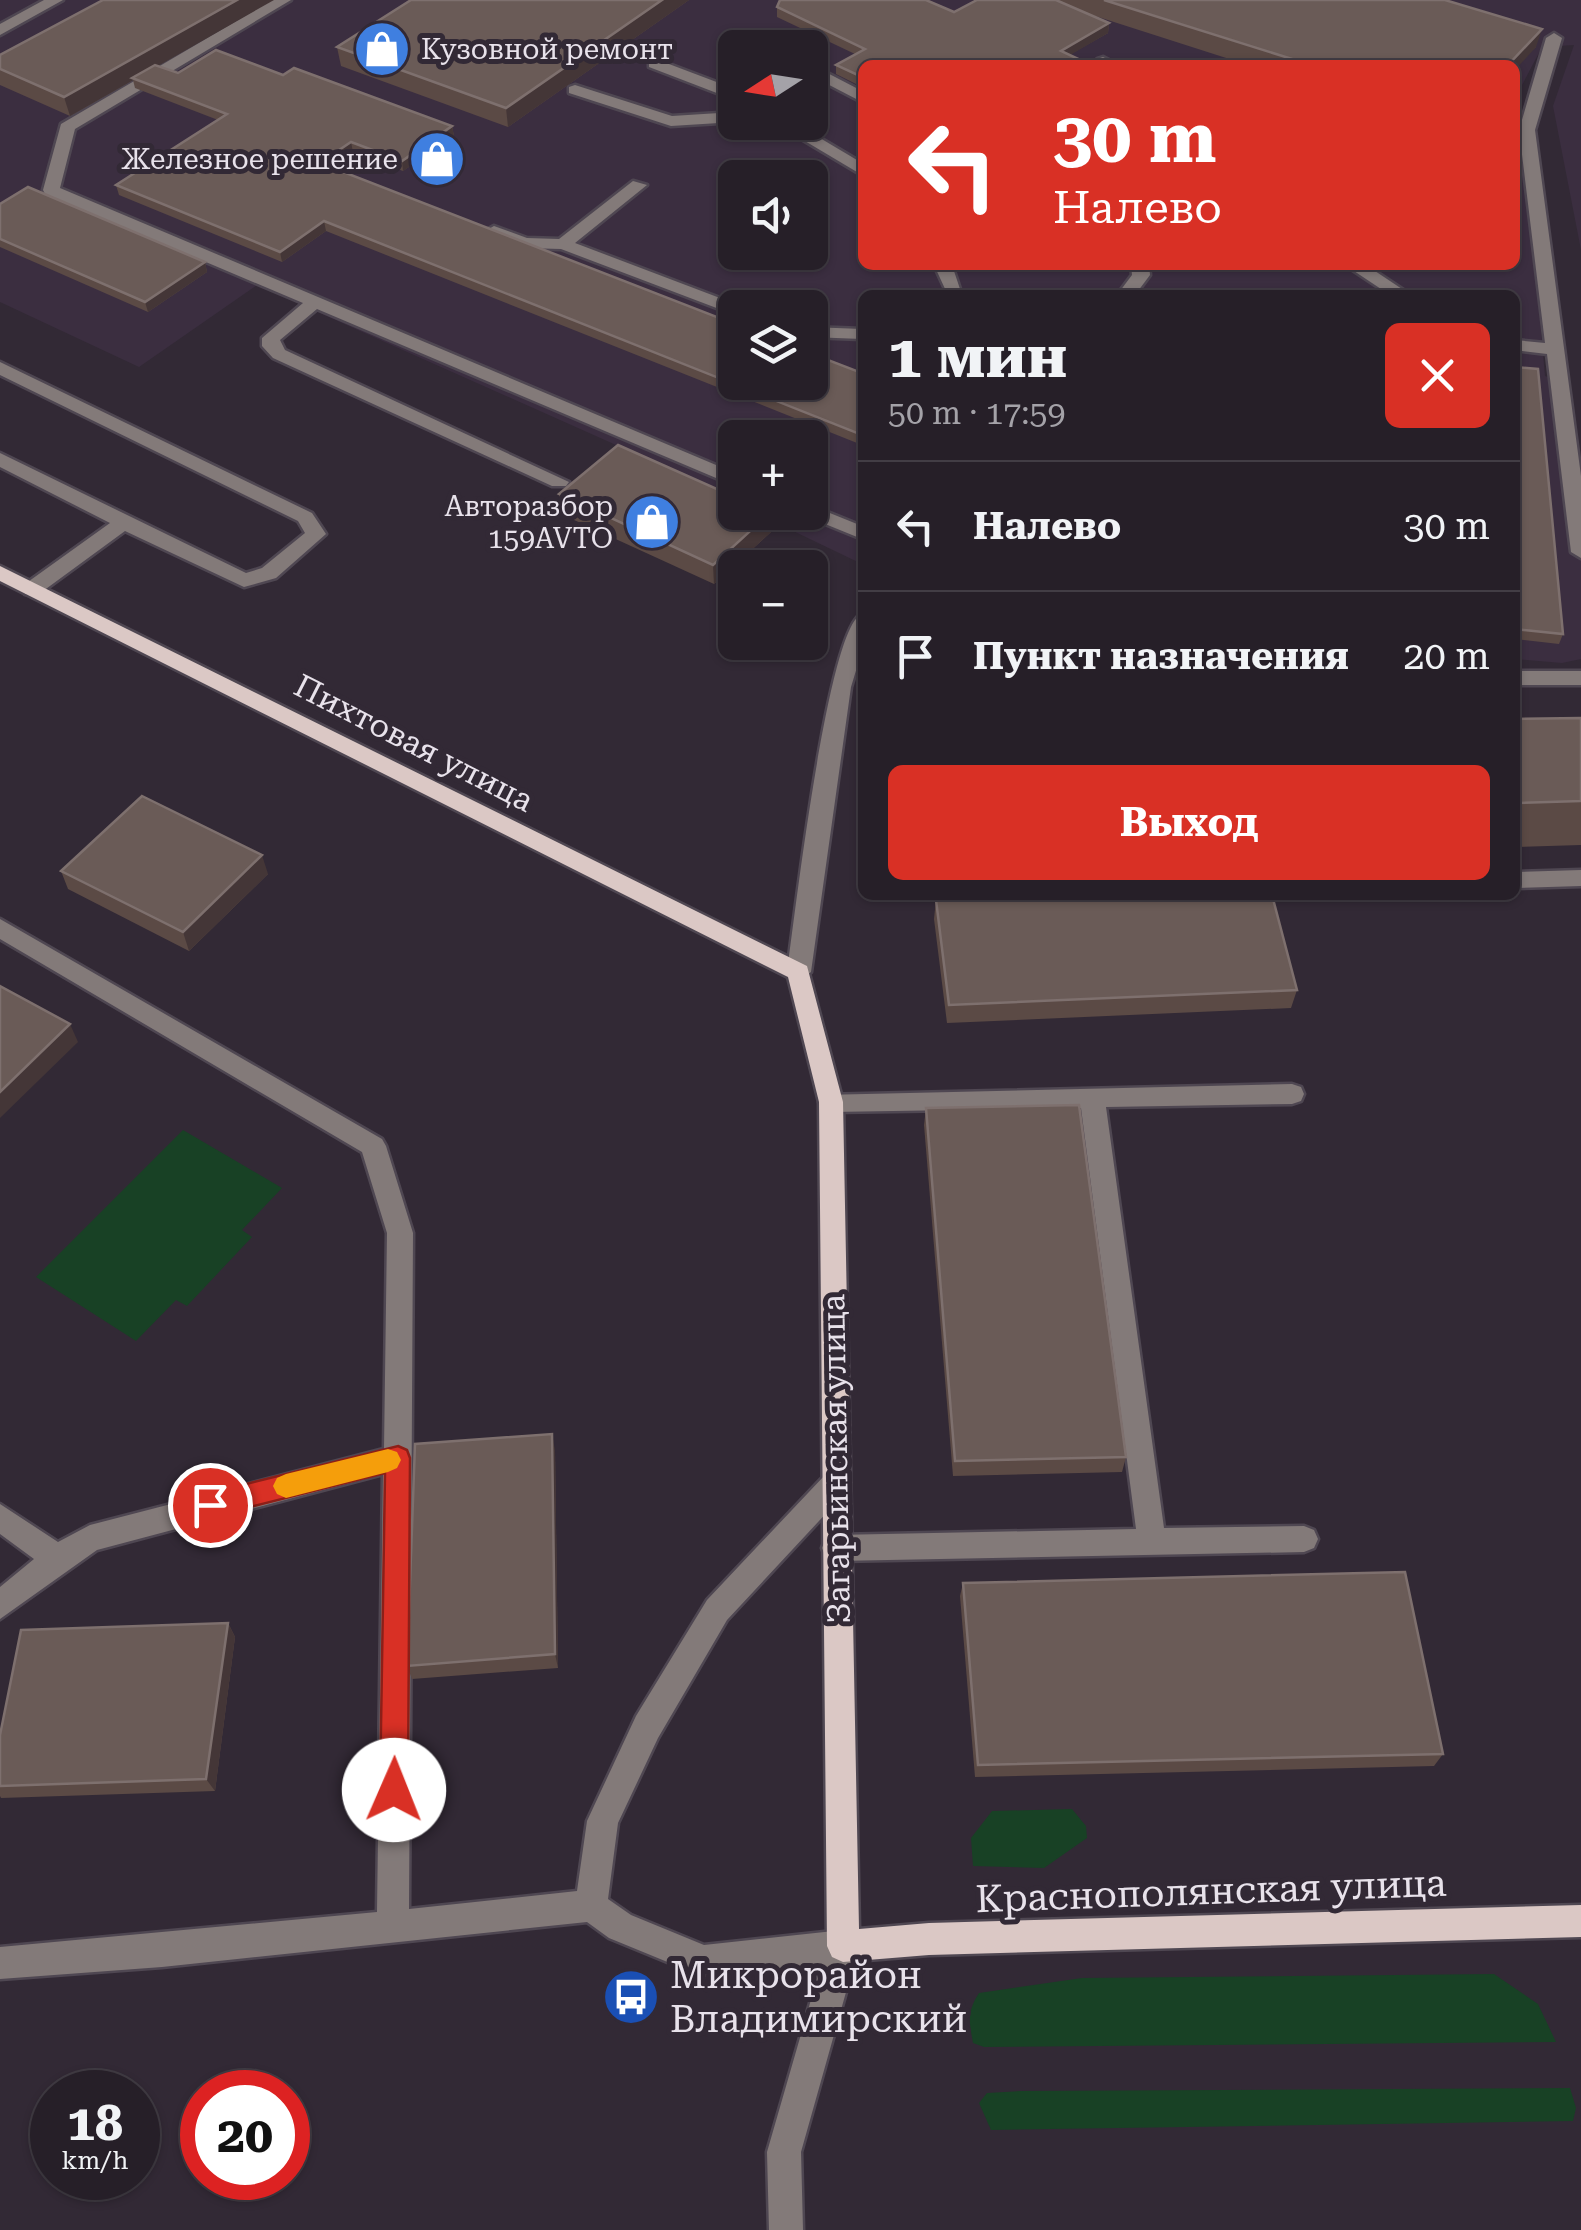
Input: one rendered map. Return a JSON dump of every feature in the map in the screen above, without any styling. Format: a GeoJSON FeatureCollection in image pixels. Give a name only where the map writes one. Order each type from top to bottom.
{"type":"FeatureCollection","features":[{"type":"Feature","properties":{"kind":"main road","name":"Пихтовая улица"},"geometry":{"type":"LineString","coordinates":[[0,573],[799,972]]}},
{"type":"Feature","properties":{"kind":"main road","name":"Загарьинская улица"},"geometry":{"type":"LineString","coordinates":[[799,972],[831,1102],[843,1946]]}},
{"type":"Feature","properties":{"kind":"main road","name":"Краснополянская улица"},"geometry":{"type":"LineString","coordinates":[[843,1946],[929,1939],[1581,1922]]}},
{"type":"Feature","properties":{"kind":"street"},"geometry":{"type":"LineString","coordinates":[[0,30],[55,0]]}},
{"type":"Feature","properties":{"kind":"street"},"geometry":{"type":"LineString","coordinates":[[283,0],[66,128],[50,190],[718,473]]}},
{"type":"Feature","properties":{"kind":"street"},"geometry":{"type":"LineString","coordinates":[[1554,38],[1527,130],[1581,552]]}},
{"type":"Feature","properties":{"kind":"street"},"geometry":{"type":"LineString","coordinates":[[655,64],[718,86]]}},
{"type":"Feature","properties":{"kind":"street"},"geometry":{"type":"LineString","coordinates":[[828,79],[858,95]]}},
{"type":"Feature","properties":{"kind":"street"},"geometry":{"type":"LineString","coordinates":[[575,90],[672,121],[718,117]]}},
{"type":"Feature","properties":{"kind":"street"},"geometry":{"type":"LineString","coordinates":[[812,140],[858,168]]}},
{"type":"Feature","properties":{"kind":"street"},"geometry":{"type":"LineString","coordinates":[[564,244],[640,185]]}},
{"type":"Feature","properties":{"kind":"street"},"geometry":{"type":"LineString","coordinates":[[472,222],[525,243],[564,244],[718,303]]}},
{"type":"Feature","properties":{"kind":"street"},"geometry":{"type":"LineString","coordinates":[[1362,270],[1394,290]]}},
{"type":"Feature","properties":{"kind":"street"},"geometry":{"type":"LineString","coordinates":[[316,302],[278,328],[271,338],[271,346],[278,354],[559,482]]}},
{"type":"Feature","properties":{"kind":"street"},"geometry":{"type":"LineString","coordinates":[[828,333],[858,334]]}},
{"type":"Feature","properties":{"kind":"street"},"geometry":{"type":"LineString","coordinates":[[1520,346],[1555,350]]}},
{"type":"Feature","properties":{"kind":"street"},"geometry":{"type":"LineString","coordinates":[[0,368],[305,517],[316,534],[270,573],[244,580],[0,459]]}},
{"type":"Feature","properties":{"kind":"street"},"geometry":{"type":"LineString","coordinates":[[828,519],[858,532]]}},
{"type":"Feature","properties":{"kind":"street"},"geometry":{"type":"LineString","coordinates":[[32,589],[124,522]]}},
{"type":"Feature","properties":{"kind":"street","name":"Загарьинская улица"},"geometry":{"type":"LineString","coordinates":[[799,972],[858,645]]}},
{"type":"Feature","properties":{"kind":"street"},"geometry":{"type":"LineString","coordinates":[[1520,678],[1581,678]]}},
{"type":"Feature","properties":{"kind":"street"},"geometry":{"type":"LineString","coordinates":[[1520,880],[1581,878]]}},
{"type":"Feature","properties":{"kind":"street"},"geometry":{"type":"LineString","coordinates":[[2,932],[373,1146],[400,1232],[393,1925]]}},
{"type":"Feature","properties":{"kind":"street"},"geometry":{"type":"LineString","coordinates":[[831,1102],[1292,1094]]}},
{"type":"Feature","properties":{"kind":"street"},"geometry":{"type":"LineString","coordinates":[[1092,1098],[1152,1542]]}},
{"type":"Feature","properties":{"kind":"street"},"geometry":{"type":"LineString","coordinates":[[0,1605],[57,1558],[90,1538],[398,1458]]}},
{"type":"Feature","properties":{"kind":"street"},"geometry":{"type":"LineString","coordinates":[[591,1906],[603,1821],[647,1726],[717,1610],[835,1484]]}},
{"type":"Feature","properties":{"kind":"street"},"geometry":{"type":"LineString","coordinates":[[0,1517],[57,1558]]}},
{"type":"Feature","properties":{"kind":"street"},"geometry":{"type":"LineString","coordinates":[[836,1548],[1304,1539]]}},
{"type":"Feature","properties":{"kind":"street"},"geometry":{"type":"LineString","coordinates":[[0,1963],[162,1952],[591,1906],[620,1926],[704,1961],[843,1946]]}},
{"type":"Feature","properties":{"kind":"street","name":"Загарьинская улица"},"geometry":{"type":"LineString","coordinates":[[786,2230],[784,2152],[843,1946]]}},
{"type":"Feature","properties":{"kind":"shaded area"},"geometry":{"type":"Polygon","coordinates":[[[0,0],[1581,0],[1581,250],[1553,106],[1574,45],[1542,47],[1520,89],[1545,376],[1569,384],[1581,482],[1581,659],[1562,663],[1520,659],[1520,290],[858,290],[858,562],[791,530],[828,530],[828,420],[718,420],[718,494],[257,285],[139,367],[0,302],[0,0]]]}},
{"type":"Feature","properties":{"kind":"green space"},"geometry":{"type":"Polygon","coordinates":[[[183,1130],[282,1188],[242,1230],[252,1237],[187,1306],[176,1300],[136,1341],[36,1277],[183,1130]]]}},
{"type":"Feature","properties":{"kind":"green space"},"geometry":{"type":"Polygon","coordinates":[[[1072,1809],[1086,1826],[1087,1838],[1044,1868],[973,1866],[971,1838],[992,1811],[1072,1809]]]}},
{"type":"Feature","properties":{"kind":"green space"},"geometry":{"type":"Polygon","coordinates":[[[1494,1974],[1538,2004],[1556,2042],[984,2047],[973,2043],[971,2029],[971,2011],[979,1993],[1082,1978],[1494,1974]]]}},
{"type":"Feature","properties":{"kind":"green space"},"geometry":{"type":"Polygon","coordinates":[[[1570,2088],[1576,2108],[1573,2121],[991,2130],[979,2103],[987,2093],[1021,2091],[1570,2088]]]}},
{"type":"Feature","properties":{"kind":"building"},"geometry":{"type":"Polygon","coordinates":[[[103,0],[237,0],[64,97],[0,69],[0,55],[103,0]]]}},
{"type":"Feature","properties":{"kind":"building"},"geometry":{"type":"Polygon","coordinates":[[[411,0],[662,0],[506,108],[337,47],[411,0]]]}},
{"type":"Feature","properties":{"kind":"building"},"geometry":{"type":"Polygon","coordinates":[[[780,0],[926,0],[954,12],[977,0],[1056,0],[1109,23],[1061,51],[1080,60],[858,60],[858,75],[836,65],[865,49],[777,7],[780,0]]]}},
{"type":"Feature","properties":{"kind":"building"},"geometry":{"type":"Polygon","coordinates":[[[1104,0],[1445,0],[1542,29],[1513,60],[1295,60],[1104,0]]]}},
{"type":"Feature","properties":{"kind":"building"},"geometry":{"type":"Polygon","coordinates":[[[216,50],[283,75],[294,68],[452,126],[402,161],[351,142],[320,163],[718,317],[718,378],[324,221],[280,252],[116,185],[227,114],[132,78],[155,65],[178,73],[216,50]]]}},
{"type":"Feature","properties":{"kind":"building"},"geometry":{"type":"Polygon","coordinates":[[[28,187],[205,262],[145,302],[0,239],[0,204],[28,187]]]}},
{"type":"Feature","properties":{"kind":"building"},"geometry":{"type":"Polygon","coordinates":[[[828,360],[858,371],[858,433],[774,400],[828,400],[828,360]]]}},
{"type":"Feature","properties":{"kind":"building"},"geometry":{"type":"Polygon","coordinates":[[[1520,367],[1538,369],[1563,634],[1520,630],[1520,367]]]}},
{"type":"Feature","properties":{"kind":"building"},"geometry":{"type":"Polygon","coordinates":[[[618,445],[718,489],[718,530],[751,530],[729,550],[718,550],[718,560],[713,565],[559,494],[618,445]]]}},
{"type":"Feature","properties":{"kind":"building"},"geometry":{"type":"Polygon","coordinates":[[[1581,718],[1581,801],[1520,803],[1520,719],[1581,718]]]}},
{"type":"Feature","properties":{"kind":"building"},"geometry":{"type":"Polygon","coordinates":[[[142,796],[262,855],[183,932],[61,871],[142,796]]]}},
{"type":"Feature","properties":{"kind":"building"},"geometry":{"type":"Polygon","coordinates":[[[936,900],[1273,900],[1297,990],[949,1005],[936,900]]]}},
{"type":"Feature","properties":{"kind":"building"},"geometry":{"type":"Polygon","coordinates":[[[0,986],[70,1024],[0,1092],[0,986]]]}},
{"type":"Feature","properties":{"kind":"building"},"geometry":{"type":"Polygon","coordinates":[[[1079,1105],[1126,1457],[955,1461],[926,1108],[1079,1105]]]}},
{"type":"Feature","properties":{"kind":"building"},"geometry":{"type":"Polygon","coordinates":[[[552,1434],[555,1654],[407,1666],[415,1444],[552,1434]]]}},
{"type":"Feature","properties":{"kind":"building"},"geometry":{"type":"Polygon","coordinates":[[[1405,1572],[1443,1754],[978,1765],[963,1583],[1405,1572]]]}},
{"type":"Feature","properties":{"kind":"building"},"geometry":{"type":"Polygon","coordinates":[[[228,1623],[206,1779],[0,1786],[0,1735],[21,1630],[228,1623]]]}},
{"type":"Feature","properties":{"kind":"slow traffic"},"geometry":{"type":"LineString","coordinates":[[286,1486],[388,1460]]}},
{"type":"Feature","properties":{"kind":"place","name":"Кузовной ремонт"},"geometry":{"type":"Point","coordinates":[382,49]}},
{"type":"Feature","properties":{"kind":"place","name":"Железное решение"},"geometry":{"type":"Point","coordinates":[437,159]}},
{"type":"Feature","properties":{"kind":"place","name":"Авторазбор 159AVTO"},"geometry":{"type":"Point","coordinates":[652,522]}},
{"type":"Feature","properties":{"kind":"place","name":"Микрорайон Владимирский"},"geometry":{"type":"Point","coordinates":[631,1997]}},
{"type":"Feature","properties":{"kind":"route"},"geometry":{"type":"LineString","coordinates":[[210,1505],[398,1458],[394,1790]]}}]}
